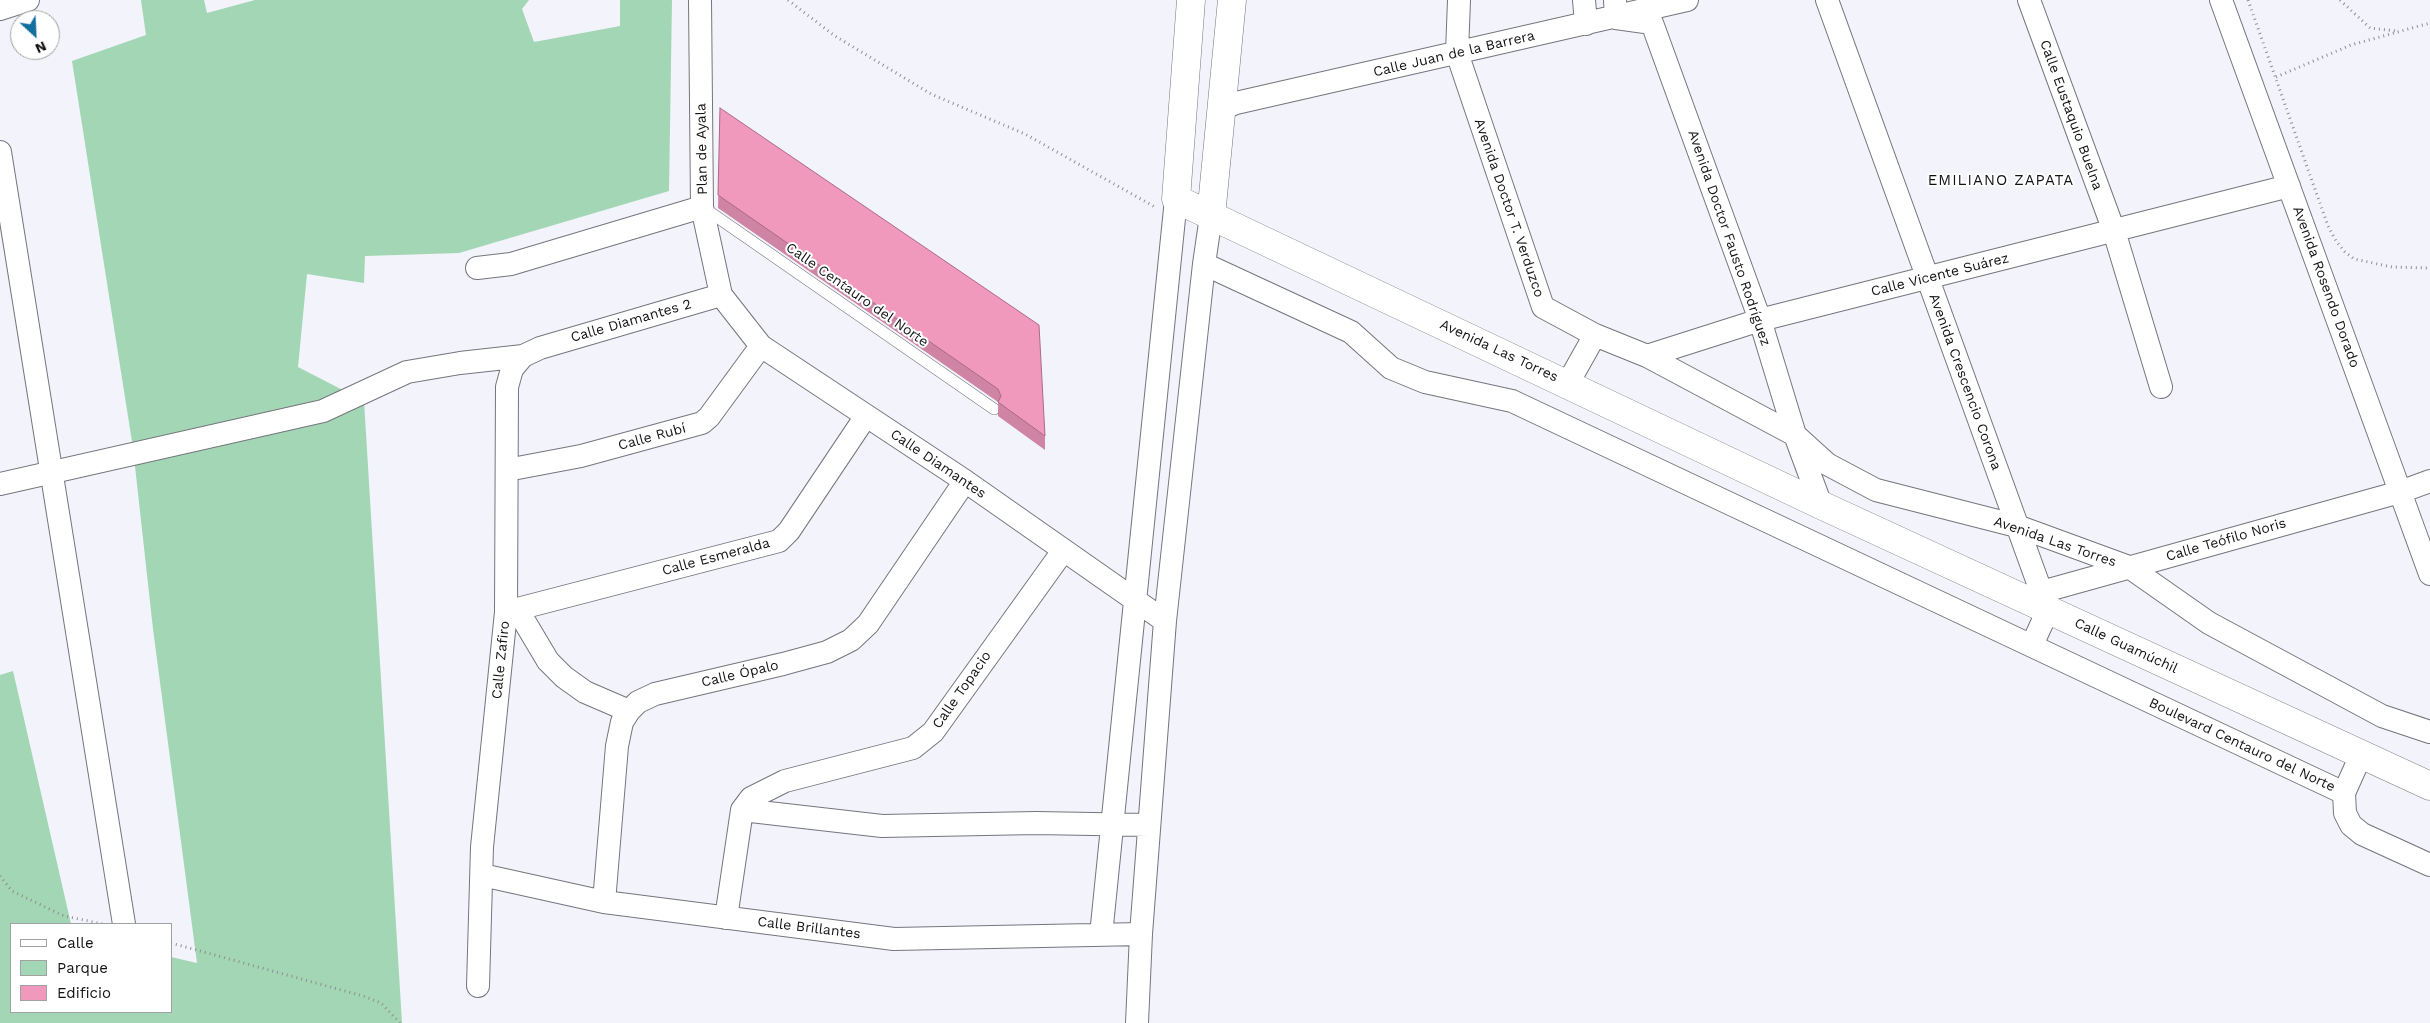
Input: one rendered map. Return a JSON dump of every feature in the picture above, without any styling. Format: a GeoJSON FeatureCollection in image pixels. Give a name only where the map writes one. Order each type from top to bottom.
{"type":"FeatureCollection","features":[{"type":"Feature","properties":{"kind":"street"},"geometry":{"type":"LineString","coordinates":[[0,9],[28,0]]}},
{"type":"Feature","properties":{"kind":"street","name":"Plan de Ayala"},"geometry":{"type":"LineString","coordinates":[[700,0],[702,207],[721,295]]}},
{"type":"Feature","properties":{"kind":"street"},"geometry":{"type":"LineString","coordinates":[[1101,935],[1175,208],[1191,0]]}},
{"type":"Feature","properties":{"kind":"street"},"geometry":{"type":"LineString","coordinates":[[1137,1023],[1141,934],[1165,621],[1204,264],[1212,216],[1232,0]]}},
{"type":"Feature","properties":{"kind":"street"},"geometry":{"type":"LineString","coordinates":[[1457,53],[1459,0]]}},
{"type":"Feature","properties":{"kind":"street"},"geometry":{"type":"LineString","coordinates":[[1584,0],[1586,24]]}},
{"type":"Feature","properties":{"kind":"street","name":"Calle Juan de la Barrera"},"geometry":{"type":"LineString","coordinates":[[1222,109],[1236,103],[1586,24],[1615,9],[1687,0]]}},
{"type":"Feature","properties":{"kind":"street","name":"Avenida Crescencio Corona"},"geometry":{"type":"LineString","coordinates":[[1828,0],[2017,526],[2037,600]]}},
{"type":"Feature","properties":{"kind":"street","name":"Calle Eustaquio Buelna"},"geometry":{"type":"LineString","coordinates":[[2029,0],[2114,231],[2161,387]]}},
{"type":"Feature","properties":{"kind":"street","name":"Avenida Rosendo Dorado"},"geometry":{"type":"LineString","coordinates":[[2221,0],[2430,574]]}},
{"type":"Feature","properties":{"kind":"street","name":"Avenida Doctor Fausto Rodríguez"},"geometry":{"type":"LineString","coordinates":[[1615,9],[1652,22],[1760,320],[1795,435],[1821,505]]}},
{"type":"Feature","properties":{"kind":"street","name":"Avenida Doctor T. Verduzco"},"geometry":{"type":"LineString","coordinates":[[1457,53],[1542,307],[1595,335]]}},
{"type":"Feature","properties":{"kind":"street"},"geometry":{"type":"LineString","coordinates":[[0,152],[124,923]]}},
{"type":"Feature","properties":{"kind":"street","name":"Calle Vicente Suárez"},"geometry":{"type":"LineString","coordinates":[[1647,356],[1760,320],[2289,186]]}},
{"type":"Feature","properties":{"kind":"street"},"geometry":{"type":"LineString","coordinates":[[477,268],[512,264],[702,207]]}},
{"type":"Feature","properties":{"kind":"street","name":"Avenida Las Torres"},"geometry":{"type":"LineString","coordinates":[[1175,208],[1212,216],[1568,383],[1821,505]]}},
{"type":"Feature","properties":{"kind":"street","name":"Boulevard Centauro del Norte"},"geometry":{"type":"LineString","coordinates":[[1204,264],[1351,332],[1391,368],[1425,382],[1512,401],[2344,793],[2345,813],[2351,825],[2362,834],[2430,865]]}},
{"type":"Feature","properties":{"kind":"street","name":"Calle Diamantes 2"},"geometry":{"type":"LineString","coordinates":[[0,484],[52,474],[323,411],[406,372],[532,352],[721,295]]}},
{"type":"Feature","properties":{"kind":"street","name":"Calle Diamantes"},"geometry":{"type":"LineString","coordinates":[[721,295],[761,346],[965,481],[1165,621]]}},
{"type":"Feature","properties":{"kind":"street"},"geometry":{"type":"LineString","coordinates":[[1568,383],[1595,335],[1647,356]]}},
{"type":"Feature","properties":{"kind":"street","name":"Calle Rubí"},"geometry":{"type":"LineString","coordinates":[[507,470],[581,456],[702,422],[761,346]]}},
{"type":"Feature","properties":{"kind":"street","name":"Calle Zafiro"},"geometry":{"type":"LineString","coordinates":[[478,986],[482,847],[511,610],[507,386],[512,369],[532,352]]}},
{"type":"Feature","properties":{"kind":"street","name":"Avenida Las Torres"},"geometry":{"type":"LineString","coordinates":[[1647,356],[1795,435],[1827,464],[1876,490],[2017,526],[2129,567],[2209,622],[2382,716],[2430,732]]}},
{"type":"Feature","properties":{"kind":"street","name":"Calle Esmeralda"},"geometry":{"type":"LineString","coordinates":[[511,610],[779,541],[790,531],[866,416]]}},
{"type":"Feature","properties":{"kind":"street","name":"Calle Ópalo"},"geometry":{"type":"LineString","coordinates":[[629,711],[638,702],[655,694],[784,664],[827,652],[851,640],[868,624],[965,481]]}},
{"type":"Feature","properties":{"kind":"street","name":"Calle Teófilo Noris"},"geometry":{"type":"LineString","coordinates":[[2037,600],[2129,567],[2400,492],[2430,481]]}},
{"type":"Feature","properties":{"kind":"street","name":"Calle Guamúchil"},"geometry":{"type":"LineString","coordinates":[[1821,505],[2037,600],[2430,786]]}},
{"type":"Feature","properties":{"kind":"street","name":"Calle Topacio"},"geometry":{"type":"LineString","coordinates":[[742,810],[751,798],[769,787],[785,781],[912,748],[933,732],[1063,551]]}},
{"type":"Feature","properties":{"kind":"street"},"geometry":{"type":"LineString","coordinates":[[2032,645],[2037,600]]}},
{"type":"Feature","properties":{"kind":"street"},"geometry":{"type":"LineString","coordinates":[[511,610],[548,660],[564,677],[585,692],[629,711],[622,722],[618,746],[604,902]]}},
{"type":"Feature","properties":{"kind":"street"},"geometry":{"type":"LineString","coordinates":[[2344,793],[2362,755]]}},
{"type":"Feature","properties":{"kind":"street"},"geometry":{"type":"LineString","coordinates":[[726,918],[742,810],[882,826],[1111,823],[1149,825]]}},
{"type":"Feature","properties":{"kind":"street","name":"Calle Brillantes"},"geometry":{"type":"LineString","coordinates":[[482,875],[496,880],[604,902],[894,939],[1141,934]]}},
{"type":"Feature","properties":{"kind":"lane","name":"Calle Centauro del Norte"},"geometry":{"type":"LineString","coordinates":[[702,207],[994,409]]}},
{"type":"Feature","properties":{"kind":"path"},"geometry":{"type":"LineString","coordinates":[[788,0],[835,36],[931,94],[1025,134],[1175,208]]}},
{"type":"Feature","properties":{"kind":"path"},"geometry":{"type":"LineString","coordinates":[[2248,0],[2328,226],[2345,252],[2354,259],[2392,267],[2430,268]]}},
{"type":"Feature","properties":{"kind":"path"},"geometry":{"type":"LineString","coordinates":[[2340,0],[2370,28],[2402,31]]}},
{"type":"Feature","properties":{"kind":"path"},"geometry":{"type":"LineString","coordinates":[[2276,77],[2351,44],[2430,23]]}},
{"type":"Feature","properties":{"kind":"path"},"geometry":{"type":"LineString","coordinates":[[0,876],[12,891],[64,916],[99,923]]}},
{"type":"Feature","properties":{"kind":"path"},"geometry":{"type":"LineString","coordinates":[[172,943],[364,996],[381,1003],[400,1022]]}},
{"type":"Feature","properties":{"kind":"green space"},"geometry":{"type":"Polygon","coordinates":[[[141,0],[204,0],[207,13],[255,0],[529,0],[522,9],[534,42],[620,26],[620,0],[672,0],[669,191],[459,253],[365,256],[364,283],[307,274],[298,367],[364,401],[402,1023],[0,1023],[0,675],[13,671],[71,923],[10,923],[10,1013],[172,1013],[172,957],[197,963],[153,629],[133,448],[72,61],[146,35],[141,0]]]}},
{"type":"Feature","properties":{"kind":"building"},"geometry":{"type":"Polygon","coordinates":[[[720,108],[1039,325],[1045,436],[998,402],[1001,396],[998,389],[718,195],[720,108]]]}},
{"type":"Feature","properties":{"kind":"district","name":"EMILIANO ZAPATA"},"geometry":{"type":"Point","coordinates":[2001,181]}}]}
